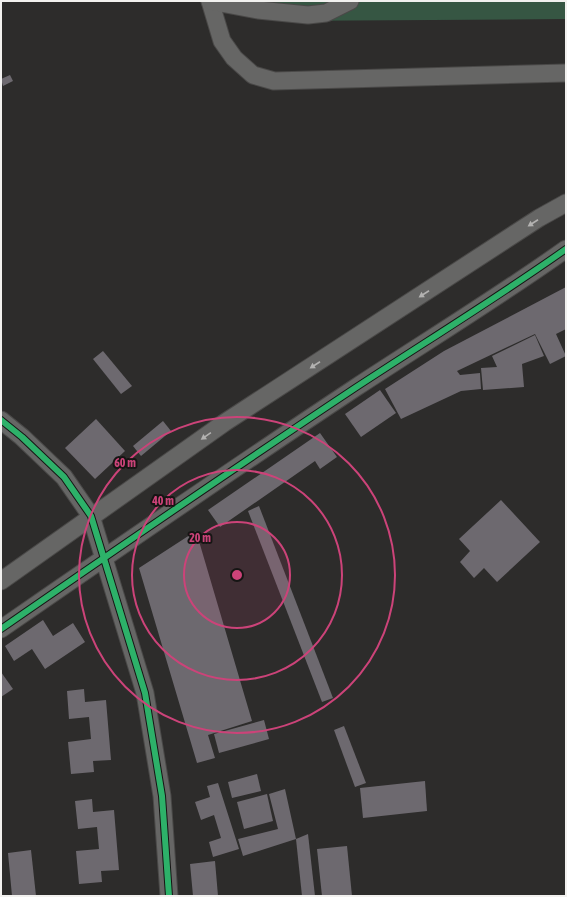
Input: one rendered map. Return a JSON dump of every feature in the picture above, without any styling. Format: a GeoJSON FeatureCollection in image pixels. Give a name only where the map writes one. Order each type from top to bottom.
{"type":"FeatureCollection","features":[{"type":"Feature","properties":{"kind":"street"},"geometry":{"type":"LineString","coordinates":[[350,1],[326,13],[308,15],[261,6],[210,1],[222,42],[234,58],[253,75],[274,80],[566,73]]}},
{"type":"Feature","properties":{"kind":"street"},"geometry":{"type":"LineString","coordinates":[[1,580],[224,423],[539,218],[566,203]]}},
{"type":"Feature","properties":{"kind":"street"},"geometry":{"type":"LineString","coordinates":[[1,629],[103,558],[344,396],[566,250]]}},
{"type":"Feature","properties":{"kind":"street"},"geometry":{"type":"LineString","coordinates":[[1,420],[22,437],[64,478],[91,516],[145,693],[162,796],[169,896]]}},
{"type":"Feature","properties":{"kind":"green space"},"geometry":{"type":"Polygon","coordinates":[[[269,1],[566,1],[566,19],[275,21],[269,1]]]}},
{"type":"Feature","properties":{"kind":"building"},"geometry":{"type":"Polygon","coordinates":[[[10,75],[13,81],[3,86],[1,79],[10,75]]]}},
{"type":"Feature","properties":{"kind":"building"},"geometry":{"type":"Polygon","coordinates":[[[566,287],[566,329],[556,334],[566,356],[550,364],[535,334],[457,371],[460,375],[480,373],[481,389],[461,391],[401,419],[385,389],[444,351],[566,287]]]}},
{"type":"Feature","properties":{"kind":"building"},"geometry":{"type":"Polygon","coordinates":[[[535,335],[544,356],[522,364],[524,387],[483,390],[481,368],[497,367],[492,356],[535,335]]]}},
{"type":"Feature","properties":{"kind":"building"},"geometry":{"type":"Polygon","coordinates":[[[103,351],[132,386],[121,394],[93,359],[103,351]]]}},
{"type":"Feature","properties":{"kind":"building"},"geometry":{"type":"Polygon","coordinates":[[[380,390],[396,413],[361,437],[345,414],[380,390]]]}},
{"type":"Feature","properties":{"kind":"building"},"geometry":{"type":"Polygon","coordinates":[[[96,419],[125,451],[95,479],[65,448],[96,419]]]}},
{"type":"Feature","properties":{"kind":"building"},"geometry":{"type":"Polygon","coordinates":[[[163,421],[171,431],[141,456],[133,446],[163,421]]]}},
{"type":"Feature","properties":{"kind":"building"},"geometry":{"type":"Polygon","coordinates":[[[320,433],[337,457],[320,469],[315,461],[220,527],[208,510],[320,433]]]}},
{"type":"Feature","properties":{"kind":"building"},"geometry":{"type":"Polygon","coordinates":[[[501,500],[540,542],[497,582],[484,568],[474,578],[460,562],[470,551],[459,539],[501,500]]]}},
{"type":"Feature","properties":{"kind":"building"},"geometry":{"type":"Polygon","coordinates":[[[259,506],[333,698],[322,702],[248,511],[259,506]]]}},
{"type":"Feature","properties":{"kind":"building"},"geometry":{"type":"Polygon","coordinates":[[[196,531],[252,721],[208,735],[215,758],[197,763],[139,568],[196,531]]]}},
{"type":"Feature","properties":{"kind":"building"},"geometry":{"type":"Polygon","coordinates":[[[43,620],[53,636],[73,623],[85,642],[45,669],[32,649],[14,661],[5,646],[43,620]]]}},
{"type":"Feature","properties":{"kind":"building"},"geometry":{"type":"Polygon","coordinates":[[[1,672],[13,689],[1,697],[1,672]]]}},
{"type":"Feature","properties":{"kind":"building"},"geometry":{"type":"Polygon","coordinates":[[[84,689],[85,702],[106,700],[111,760],[93,761],[94,772],[71,774],[68,742],[91,739],[89,717],[69,719],[67,691],[84,689]]]}},
{"type":"Feature","properties":{"kind":"building"},"geometry":{"type":"Polygon","coordinates":[[[264,720],[269,739],[219,753],[214,734],[264,720]]]}},
{"type":"Feature","properties":{"kind":"building"},"geometry":{"type":"Polygon","coordinates":[[[344,726],[366,783],[355,787],[334,730],[344,726]]]}},
{"type":"Feature","properties":{"kind":"building"},"geometry":{"type":"Polygon","coordinates":[[[257,774],[261,791],[232,798],[228,782],[257,774]]]}},
{"type":"Feature","properties":{"kind":"building"},"geometry":{"type":"Polygon","coordinates":[[[425,781],[427,811],[363,818],[360,788],[425,781]]]}},
{"type":"Feature","properties":{"kind":"building"},"geometry":{"type":"Polygon","coordinates":[[[218,783],[239,849],[213,857],[209,842],[221,838],[214,815],[201,820],[195,802],[210,797],[207,786],[218,783]]]}},
{"type":"Feature","properties":{"kind":"building"},"geometry":{"type":"Polygon","coordinates":[[[285,789],[296,839],[243,856],[238,839],[278,829],[269,794],[285,789]]]}},
{"type":"Feature","properties":{"kind":"building"},"geometry":{"type":"Polygon","coordinates":[[[267,794],[273,821],[244,829],[237,802],[267,794]]]}},
{"type":"Feature","properties":{"kind":"building"},"geometry":{"type":"Polygon","coordinates":[[[92,799],[93,812],[114,810],[119,870],[101,871],[102,882],[79,884],[76,851],[99,849],[97,827],[78,829],[75,801],[92,799]]]}},
{"type":"Feature","properties":{"kind":"building"},"geometry":{"type":"Polygon","coordinates":[[[308,834],[315,896],[302,896],[296,839],[308,834]]]}},
{"type":"Feature","properties":{"kind":"building"},"geometry":{"type":"Polygon","coordinates":[[[347,846],[352,896],[322,896],[317,849],[347,846]]]}},
{"type":"Feature","properties":{"kind":"building"},"geometry":{"type":"Polygon","coordinates":[[[31,850],[36,896],[12,896],[8,853],[31,850]]]}},
{"type":"Feature","properties":{"kind":"building"},"geometry":{"type":"Polygon","coordinates":[[[215,861],[218,896],[193,896],[190,864],[215,861]]]}},
{"type":"Feature","properties":{"kind":"cycle path"},"geometry":{"type":"LineString","coordinates":[[1,629],[355,388],[461,320],[566,249]]}},
{"type":"Feature","properties":{"kind":"cycle path"},"geometry":{"type":"LineString","coordinates":[[1,420],[22,437],[64,477],[91,516],[145,693],[162,796],[169,896]]}}]}
